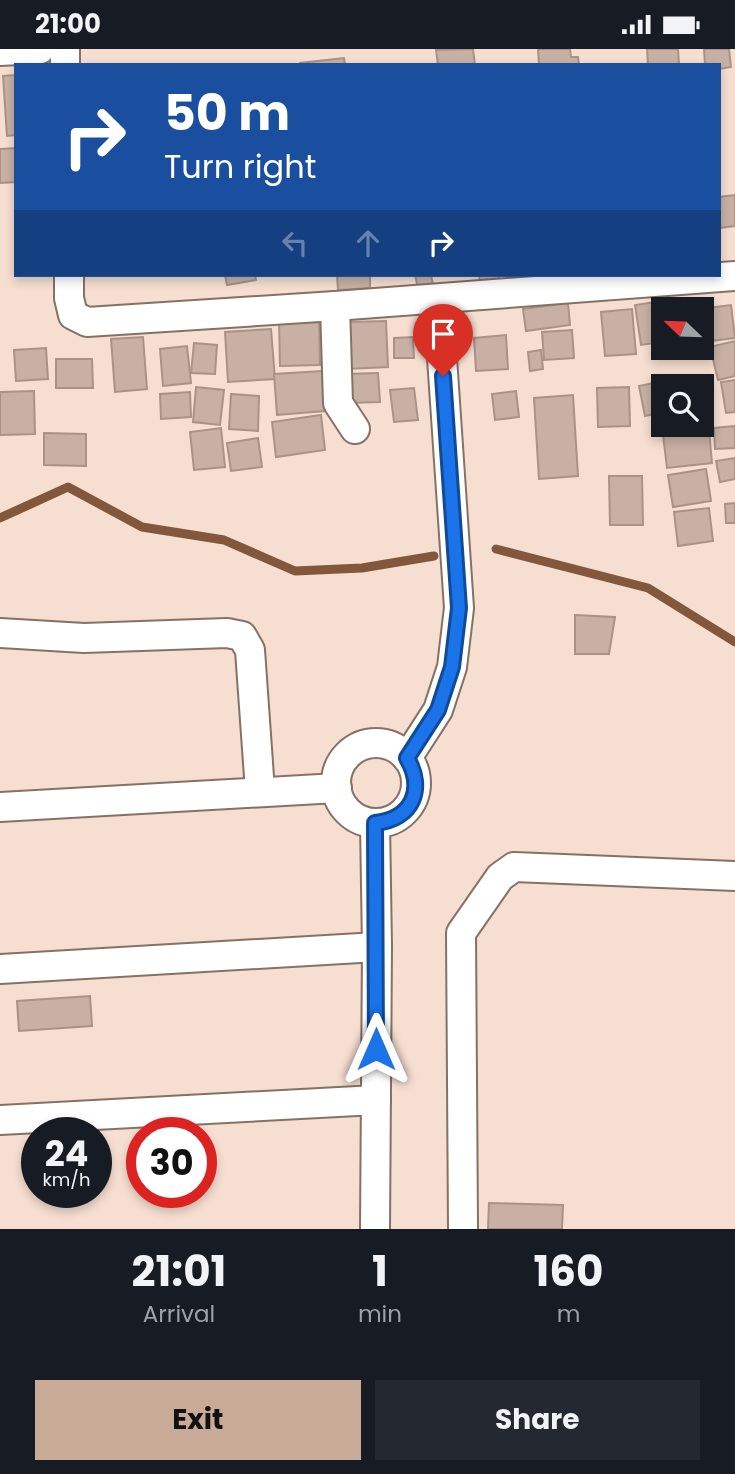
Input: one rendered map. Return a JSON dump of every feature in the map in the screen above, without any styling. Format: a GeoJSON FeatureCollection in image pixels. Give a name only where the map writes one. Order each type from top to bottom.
{"type":"FeatureCollection","features":[{"type":"Feature","properties":{"kind":"street"},"geometry":{"type":"LineString","coordinates":[[0,51],[40,49]]}},
{"type":"Feature","properties":{"kind":"street"},"geometry":{"type":"LineString","coordinates":[[69,277],[69,298],[73,315],[87,322],[735,276]]}},
{"type":"Feature","properties":{"kind":"street"},"geometry":{"type":"LineString","coordinates":[[407,758],[438,710],[452,667],[459,608],[438,299]]}},
{"type":"Feature","properties":{"kind":"street"},"geometry":{"type":"LineString","coordinates":[[335,306],[338,403],[355,429]]}},
{"type":"Feature","properties":{"kind":"street"},"geometry":{"type":"LineString","coordinates":[[0,633],[84,638],[227,633],[242,636],[250,650],[260,791]]}},
{"type":"Feature","properties":{"kind":"street"},"geometry":{"type":"LineString","coordinates":[[366,744],[389,745],[407,758],[416,779],[416,790],[412,801],[397,817],[375,823],[354,816],[345,809],[337,788],[341,765],[347,756],[366,744]]}},
{"type":"Feature","properties":{"kind":"street"},"geometry":{"type":"LineString","coordinates":[[0,807],[337,788]]}},
{"type":"Feature","properties":{"kind":"street"},"geometry":{"type":"LineString","coordinates":[[375,823],[375,1229]]}},
{"type":"Feature","properties":{"kind":"street"},"geometry":{"type":"LineString","coordinates":[[463,1229],[461,933],[500,877],[514,867],[735,876]]}},
{"type":"Feature","properties":{"kind":"street"},"geometry":{"type":"LineString","coordinates":[[0,969],[377,947]]}},
{"type":"Feature","properties":{"kind":"street"},"geometry":{"type":"LineString","coordinates":[[0,1120],[376,1100]]}},
{"type":"Feature","properties":{"kind":"building"},"geometry":{"type":"Polygon","coordinates":[[[473,49],[475,63],[438,63],[436,50],[473,49]]]}},
{"type":"Feature","properties":{"kind":"building"},"geometry":{"type":"Polygon","coordinates":[[[538,49],[570,49],[571,57],[578,57],[579,63],[539,63],[538,49]]]}},
{"type":"Feature","properties":{"kind":"building"},"geometry":{"type":"Polygon","coordinates":[[[647,49],[678,49],[679,63],[648,63],[647,49]]]}},
{"type":"Feature","properties":{"kind":"building"},"geometry":{"type":"Polygon","coordinates":[[[704,49],[729,49],[731,67],[721,69],[721,63],[705,63],[704,49]]]}},
{"type":"Feature","properties":{"kind":"building"},"geometry":{"type":"Polygon","coordinates":[[[344,58],[345,63],[300,63],[344,58]]]}},
{"type":"Feature","properties":{"kind":"building"},"geometry":{"type":"Polygon","coordinates":[[[14,75],[14,135],[7,136],[3,76],[14,75]]]}},
{"type":"Feature","properties":{"kind":"building"},"geometry":{"type":"Polygon","coordinates":[[[14,148],[14,182],[0,183],[0,149],[14,148]]]}},
{"type":"Feature","properties":{"kind":"building"},"geometry":{"type":"Polygon","coordinates":[[[735,195],[735,226],[721,228],[721,197],[735,195]]]}},
{"type":"Feature","properties":{"kind":"building"},"geometry":{"type":"Polygon","coordinates":[[[225,277],[255,277],[256,280],[227,285],[225,277]]]}},
{"type":"Feature","properties":{"kind":"building"},"geometry":{"type":"Polygon","coordinates":[[[337,277],[370,277],[370,288],[338,290],[337,277]]]}},
{"type":"Feature","properties":{"kind":"building"},"geometry":{"type":"Polygon","coordinates":[[[415,277],[431,277],[434,289],[419,293],[415,277]]]}},
{"type":"Feature","properties":{"kind":"building"},"geometry":{"type":"Polygon","coordinates":[[[479,277],[499,277],[499,279],[480,282],[479,277]]]}},
{"type":"Feature","properties":{"kind":"building"},"geometry":{"type":"Polygon","coordinates":[[[568,303],[570,325],[526,331],[523,309],[568,303]]]}},
{"type":"Feature","properties":{"kind":"building"},"geometry":{"type":"Polygon","coordinates":[[[651,303],[651,344],[641,345],[635,305],[651,303]]]}},
{"type":"Feature","properties":{"kind":"building"},"geometry":{"type":"Polygon","coordinates":[[[731,305],[735,338],[714,341],[714,307],[731,305]]]}},
{"type":"Feature","properties":{"kind":"building"},"geometry":{"type":"Polygon","coordinates":[[[632,309],[636,354],[605,356],[601,312],[632,309]]]}},
{"type":"Feature","properties":{"kind":"building"},"geometry":{"type":"Polygon","coordinates":[[[319,316],[320,365],[280,366],[279,318],[319,316]]]}},
{"type":"Feature","properties":{"kind":"building"},"geometry":{"type":"Polygon","coordinates":[[[386,321],[388,367],[347,369],[346,322],[386,321]]]}},
{"type":"Feature","properties":{"kind":"building"},"geometry":{"type":"Polygon","coordinates":[[[271,329],[275,379],[228,382],[225,332],[271,329]]]}},
{"type":"Feature","properties":{"kind":"building"},"geometry":{"type":"Polygon","coordinates":[[[572,330],[574,358],[544,360],[542,332],[572,330]]]}},
{"type":"Feature","properties":{"kind":"building"},"geometry":{"type":"Polygon","coordinates":[[[506,335],[508,369],[476,371],[474,338],[506,335]]]}},
{"type":"Feature","properties":{"kind":"building"},"geometry":{"type":"Polygon","coordinates":[[[143,337],[147,389],[115,392],[111,339],[143,337]]]}},
{"type":"Feature","properties":{"kind":"building"},"geometry":{"type":"Polygon","coordinates":[[[413,337],[414,358],[394,358],[394,338],[413,337]]]}},
{"type":"Feature","properties":{"kind":"building"},"geometry":{"type":"Polygon","coordinates":[[[735,341],[735,376],[718,380],[713,361],[714,346],[735,341]]]}},
{"type":"Feature","properties":{"kind":"building"},"geometry":{"type":"Polygon","coordinates":[[[194,343],[217,345],[215,374],[191,373],[194,343]]]}},
{"type":"Feature","properties":{"kind":"building"},"geometry":{"type":"Polygon","coordinates":[[[187,346],[191,383],[163,386],[160,349],[187,346]]]}},
{"type":"Feature","properties":{"kind":"building"},"geometry":{"type":"Polygon","coordinates":[[[46,348],[48,379],[16,381],[14,350],[46,348]]]}},
{"type":"Feature","properties":{"kind":"building"},"geometry":{"type":"Polygon","coordinates":[[[541,350],[543,369],[530,371],[528,352],[541,350]]]}},
{"type":"Feature","properties":{"kind":"building"},"geometry":{"type":"Polygon","coordinates":[[[56,359],[92,359],[93,388],[56,388],[56,359]]]}},
{"type":"Feature","properties":{"kind":"building"},"geometry":{"type":"Polygon","coordinates":[[[322,371],[325,411],[277,415],[274,374],[322,371]]]}},
{"type":"Feature","properties":{"kind":"building"},"geometry":{"type":"Polygon","coordinates":[[[378,373],[380,402],[345,403],[345,374],[378,373]]]}},
{"type":"Feature","properties":{"kind":"building"},"geometry":{"type":"Polygon","coordinates":[[[735,380],[735,412],[726,413],[721,382],[735,380]]]}},
{"type":"Feature","properties":{"kind":"building"},"geometry":{"type":"Polygon","coordinates":[[[651,384],[651,415],[645,416],[639,386],[651,384]]]}},
{"type":"Feature","properties":{"kind":"building"},"geometry":{"type":"Polygon","coordinates":[[[196,387],[224,390],[220,425],[193,422],[196,387]]]}},
{"type":"Feature","properties":{"kind":"building"},"geometry":{"type":"Polygon","coordinates":[[[629,387],[630,426],[598,427],[597,388],[629,387]]]}},
{"type":"Feature","properties":{"kind":"building"},"geometry":{"type":"Polygon","coordinates":[[[414,388],[418,420],[394,422],[390,390],[414,388]]]}},
{"type":"Feature","properties":{"kind":"building"},"geometry":{"type":"Polygon","coordinates":[[[34,391],[35,434],[0,435],[0,392],[34,391]]]}},
{"type":"Feature","properties":{"kind":"building"},"geometry":{"type":"Polygon","coordinates":[[[516,391],[519,417],[495,420],[492,394],[516,391]]]}},
{"type":"Feature","properties":{"kind":"building"},"geometry":{"type":"Polygon","coordinates":[[[190,392],[191,417],[161,419],[160,394],[190,392]]]}},
{"type":"Feature","properties":{"kind":"building"},"geometry":{"type":"Polygon","coordinates":[[[231,394],[259,396],[258,431],[229,429],[231,394]]]}},
{"type":"Feature","properties":{"kind":"building"},"geometry":{"type":"Polygon","coordinates":[[[573,395],[578,476],[539,479],[534,398],[573,395]]]}},
{"type":"Feature","properties":{"kind":"building"},"geometry":{"type":"Polygon","coordinates":[[[321,415],[325,450],[276,457],[272,422],[321,415]]]}},
{"type":"Feature","properties":{"kind":"building"},"geometry":{"type":"Polygon","coordinates":[[[735,426],[735,448],[715,449],[714,428],[735,426]]]}},
{"type":"Feature","properties":{"kind":"building"},"geometry":{"type":"Polygon","coordinates":[[[221,428],[225,467],[194,470],[190,432],[221,428]]]}},
{"type":"Feature","properties":{"kind":"building"},"geometry":{"type":"Polygon","coordinates":[[[44,433],[86,434],[86,466],[44,465],[44,433]]]}},
{"type":"Feature","properties":{"kind":"building"},"geometry":{"type":"Polygon","coordinates":[[[663,437],[710,437],[712,463],[667,468],[663,437]]]}},
{"type":"Feature","properties":{"kind":"building"},"geometry":{"type":"Polygon","coordinates":[[[258,438],[262,467],[231,471],[227,443],[258,438]]]}},
{"type":"Feature","properties":{"kind":"building"},"geometry":{"type":"Polygon","coordinates":[[[735,458],[735,479],[720,482],[716,461],[735,458]]]}},
{"type":"Feature","properties":{"kind":"building"},"geometry":{"type":"Polygon","coordinates":[[[706,469],[711,501],[673,507],[668,475],[706,469]]]}},
{"type":"Feature","properties":{"kind":"building"},"geometry":{"type":"Polygon","coordinates":[[[609,476],[642,476],[643,525],[610,525],[609,476]]]}},
{"type":"Feature","properties":{"kind":"building"},"geometry":{"type":"Polygon","coordinates":[[[735,503],[735,523],[726,523],[725,504],[735,503]]]}},
{"type":"Feature","properties":{"kind":"building"},"geometry":{"type":"Polygon","coordinates":[[[709,508],[713,541],[678,546],[674,512],[709,508]]]}},
{"type":"Feature","properties":{"kind":"building"},"geometry":{"type":"Polygon","coordinates":[[[575,615],[615,617],[609,654],[575,654],[575,615]]]}},
{"type":"Feature","properties":{"kind":"building"},"geometry":{"type":"Polygon","coordinates":[[[90,996],[92,1026],[19,1031],[17,1001],[90,996]]]}},
{"type":"Feature","properties":{"kind":"building"},"geometry":{"type":"Polygon","coordinates":[[[489,1203],[563,1205],[562,1229],[488,1229],[489,1203]]]}},
{"type":"Feature","properties":{"kind":"waterway"},"geometry":{"type":"LineString","coordinates":[[0,518],[68,487],[142,527],[224,540],[295,571],[362,568],[434,556]]}},
{"type":"Feature","properties":{"kind":"waterway"},"geometry":{"type":"LineString","coordinates":[[496,549],[648,588],[735,642]]}},
{"type":"Feature","properties":{"kind":"route"},"geometry":{"type":"LineString","coordinates":[[376,1049],[375,823],[397,817],[412,801],[416,779],[407,758],[438,710],[452,667],[459,608],[443,376]]}}]}
